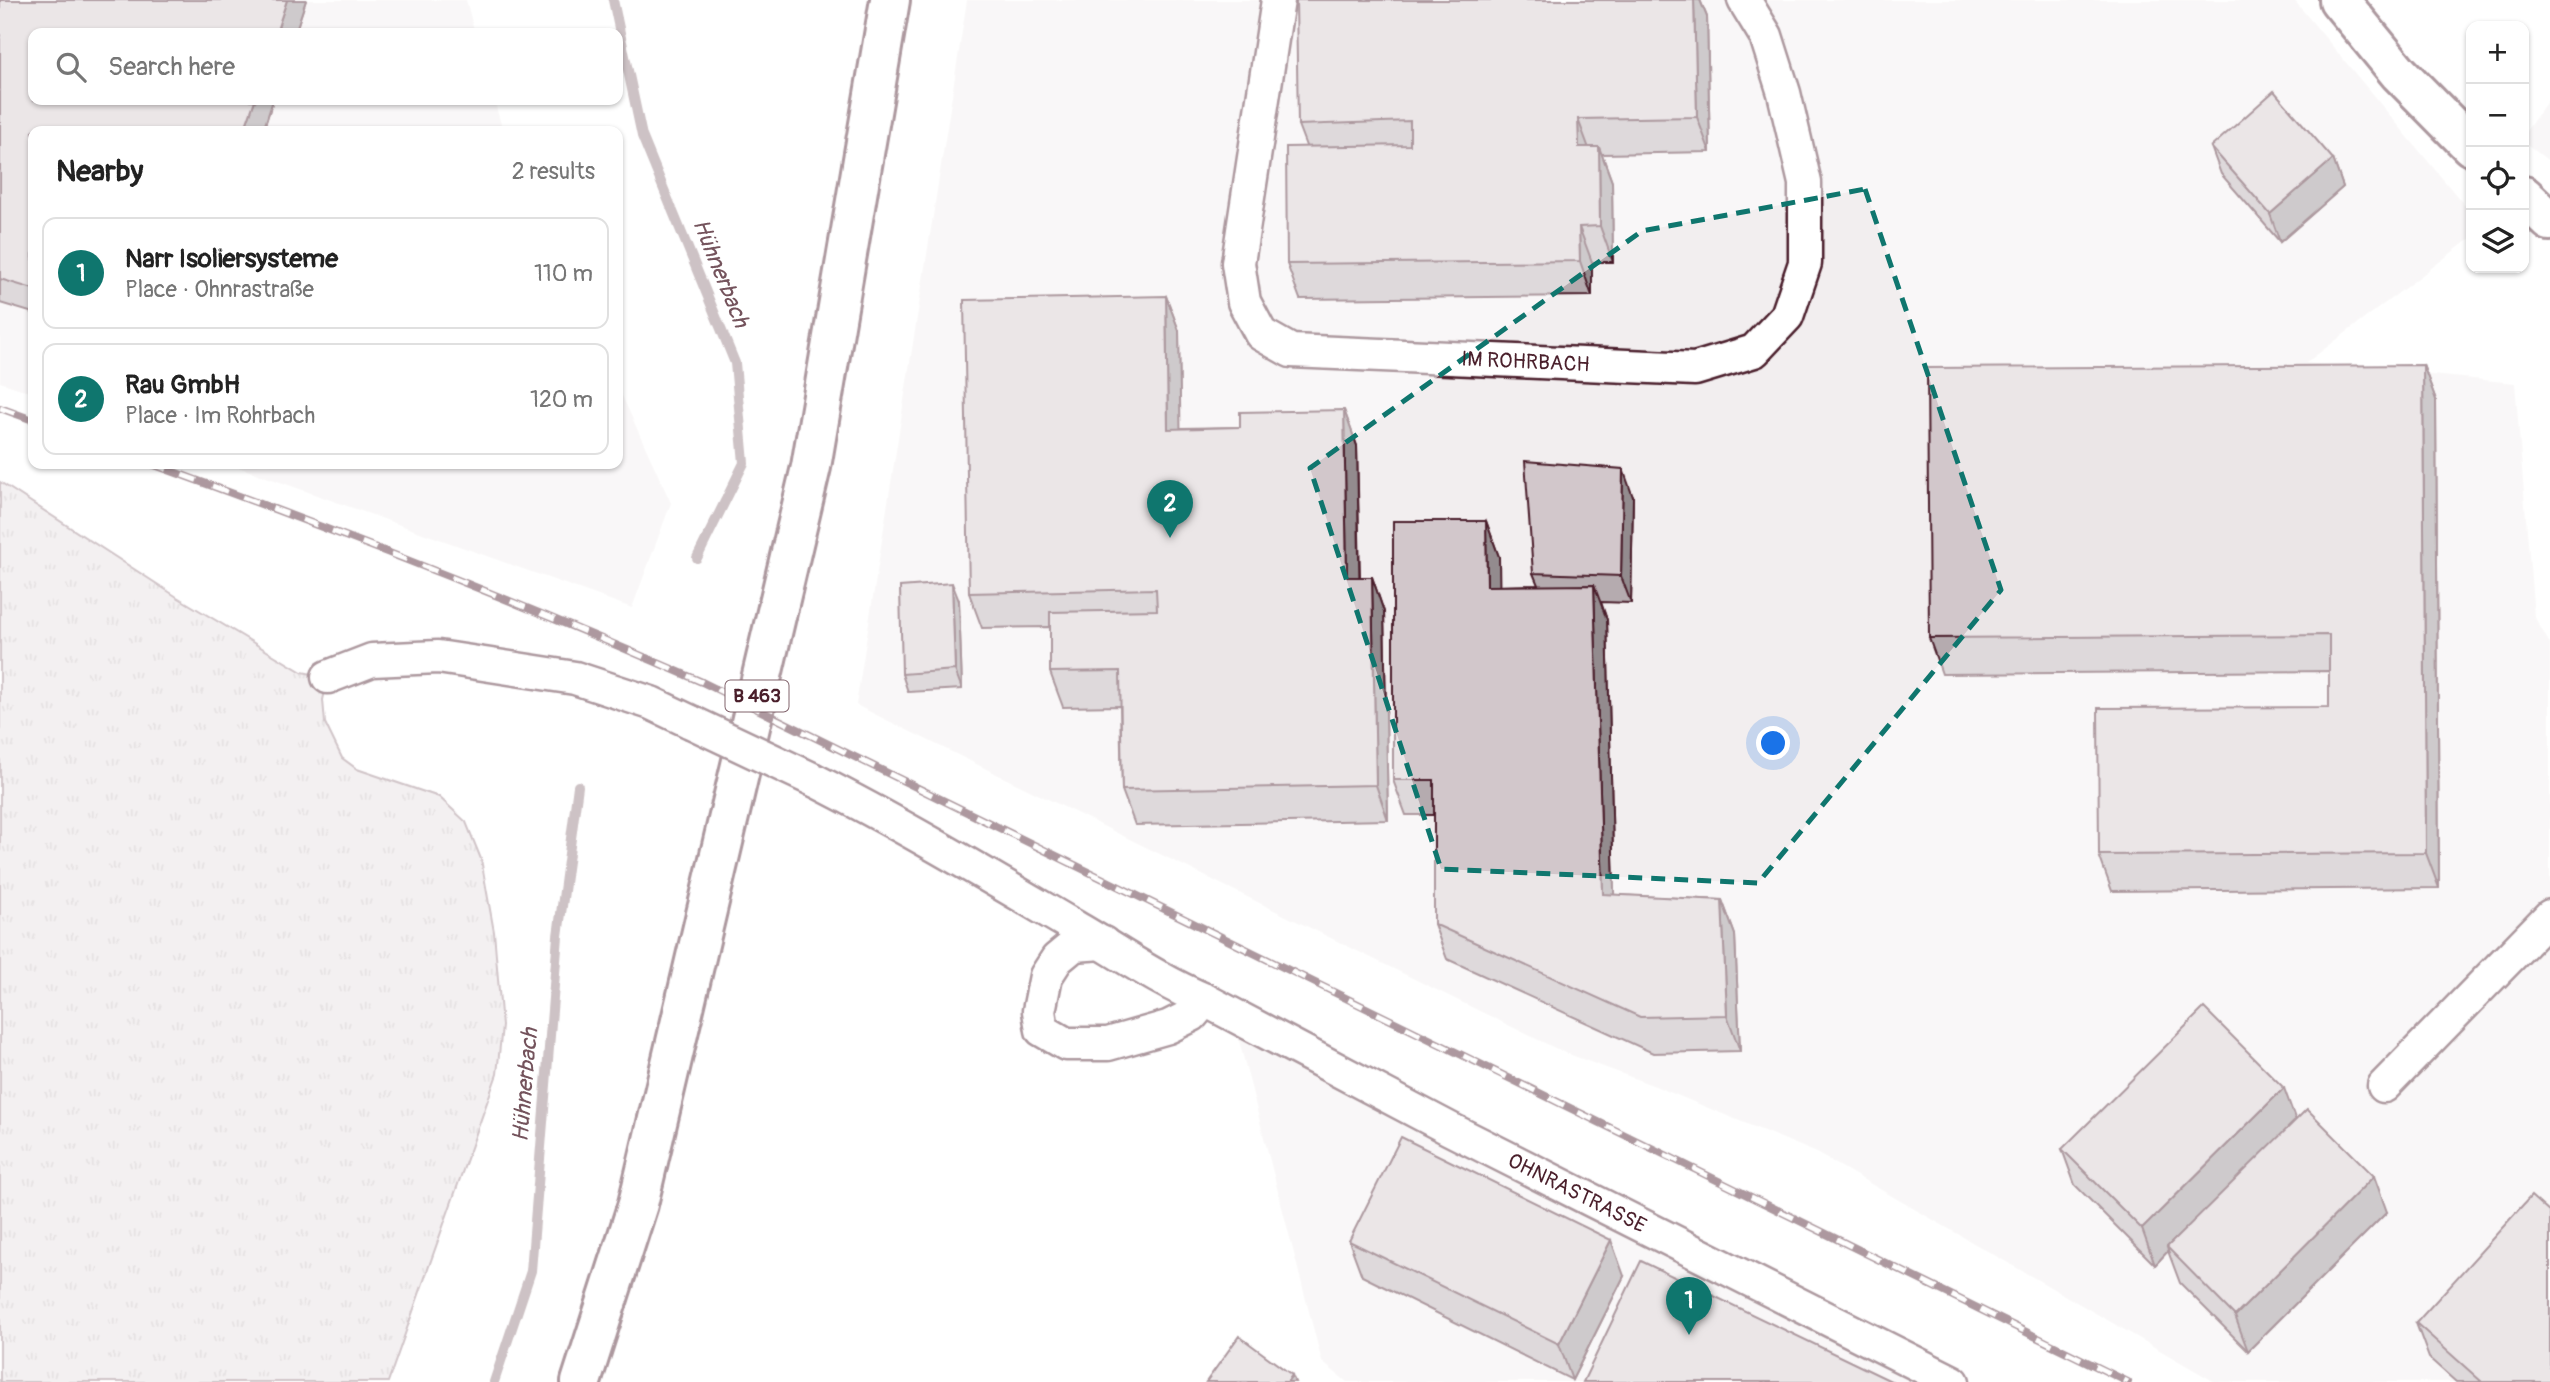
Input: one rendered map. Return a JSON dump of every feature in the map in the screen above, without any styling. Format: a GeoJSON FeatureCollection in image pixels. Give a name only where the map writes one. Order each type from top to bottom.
{"type":"FeatureCollection","features":[{"type":"Feature","properties":{"kind":"main road","name":"B 463"},"geometry":{"type":"LineString","coordinates":[[581,1382],[638,1204],[811,467],[890,0]]}},
{"type":"Feature","properties":{"kind":"main road"},"geometry":{"type":"LineString","coordinates":[[2339,0],[2399,73],[2466,141]]}},
{"type":"Feature","properties":{"kind":"main road"},"geometry":{"type":"LineString","coordinates":[[2529,201],[2550,220]]}},
{"type":"Feature","properties":{"kind":"street","name":"IM ROHRBACH"},"geometry":{"type":"LineString","coordinates":[[1278,0],[1238,263],[1244,302],[1261,334],[1291,351],[1695,369],[1754,351],[1787,316],[1805,263],[1805,183],[1784,93],[1766,36],[1744,0]]}},
{"type":"Feature","properties":{"kind":"street","name":"OHNRASTRASSE"},"geometry":{"type":"LineString","coordinates":[[328,677],[372,660],[438,657],[575,678],[651,703],[814,780],[893,821],[1103,943],[1174,988],[1205,1000],[1450,1129],[1953,1382]]}},
{"type":"Feature","properties":{"kind":"street"},"geometry":{"type":"LineString","coordinates":[[2384,1086],[2550,916]]}},
{"type":"Feature","properties":{"kind":"street"},"geometry":{"type":"LineString","coordinates":[[1103,943],[1074,945],[1057,959],[1046,976],[1039,1010],[1042,1030],[1066,1044],[1108,1044],[1168,1027],[1192,1015],[1205,1000]]}},
{"type":"Feature","properties":{"kind":"highlighted area"},"geometry":{"type":"Polygon","coordinates":[[[1865,189],[2001,590],[1758,883],[1441,869],[1310,468],[1642,231],[1865,189]]]}},
{"type":"Feature","properties":{"kind":"shaded area"},"geometry":{"type":"Polygon","coordinates":[[[0,0],[466,0],[474,28],[28,28],[28,105],[495,105],[502,126],[28,126],[28,391],[0,382],[0,0]]]}},
{"type":"Feature","properties":{"kind":"shaded area"},"geometry":{"type":"Polygon","coordinates":[[[967,0],[2294,0],[2466,207],[2466,242],[2306,363],[2515,383],[2534,616],[2550,644],[2550,1382],[2215,1382],[1817,1153],[1655,1086],[1563,1052],[856,705],[967,0]]]}},
{"type":"Feature","properties":{"kind":"shaded area"},"geometry":{"type":"Polygon","coordinates":[[[2550,97],[2550,162],[2529,146],[2529,127],[2550,97]]]}},
{"type":"Feature","properties":{"kind":"shaded area"},"geometry":{"type":"Polygon","coordinates":[[[623,398],[671,503],[632,608],[244,469],[623,469],[623,398]]]}},
{"type":"Feature","properties":{"kind":"shaded area"},"geometry":{"type":"Polygon","coordinates":[[[1228,998],[1931,1382],[1347,1382],[1322,1362],[1228,998]]]}},
{"type":"Feature","properties":{"kind":"green space"},"geometry":{"type":"Polygon","coordinates":[[[0,482],[177,597],[302,672],[328,677],[323,700],[325,723],[342,758],[357,769],[439,797],[466,822],[481,859],[494,932],[502,1026],[497,1074],[388,1382],[0,1382],[0,482]]]}},
{"type":"Feature","properties":{"kind":"building"},"geometry":{"type":"Polygon","coordinates":[[[0,0],[287,0],[278,28],[28,28],[28,105],[253,105],[246,126],[28,126],[28,287],[0,279],[0,0]]]}},
{"type":"Feature","properties":{"kind":"building"},"geometry":{"type":"Polygon","coordinates":[[[1296,0],[1694,0],[1697,117],[1578,119],[1579,147],[1599,147],[1600,226],[1579,227],[1580,261],[1287,264],[1286,147],[1410,145],[1410,121],[1298,125],[1296,0]]]}},
{"type":"Feature","properties":{"kind":"building"},"geometry":{"type":"Polygon","coordinates":[[[2274,91],[2333,159],[2270,214],[2211,147],[2274,91]]]}},
{"type":"Feature","properties":{"kind":"building"},"geometry":{"type":"Polygon","coordinates":[[[1166,296],[1168,429],[1240,427],[1240,412],[1344,410],[1347,577],[1372,577],[1376,785],[1122,790],[1120,671],[1050,672],[1050,612],[1157,610],[1156,589],[969,593],[964,300],[1166,296]]]}},
{"type":"Feature","properties":{"kind":"building"},"geometry":{"type":"Polygon","coordinates":[[[2423,365],[2426,853],[2099,855],[2098,708],[2329,707],[2329,635],[1929,638],[1927,368],[2423,365]]]}},
{"type":"Feature","properties":{"kind":"building"},"geometry":{"type":"Polygon","coordinates":[[[1525,461],[1623,469],[1621,576],[1533,573],[1525,461]]]}},
{"type":"Feature","properties":{"kind":"building"},"geometry":{"type":"Polygon","coordinates":[[[1393,521],[1486,521],[1487,586],[1594,585],[1603,894],[1722,900],[1727,1015],[1640,1017],[1434,924],[1434,780],[1393,780],[1393,521]]]}},
{"type":"Feature","properties":{"kind":"building"},"geometry":{"type":"Polygon","coordinates":[[[952,583],[955,670],[902,674],[900,587],[952,583]]]}},
{"type":"Feature","properties":{"kind":"building"},"geometry":{"type":"Polygon","coordinates":[[[2204,1008],[2284,1088],[2142,1229],[2062,1149],[2204,1008]]]}},
{"type":"Feature","properties":{"kind":"building"},"geometry":{"type":"Polygon","coordinates":[[[2307,1109],[2374,1176],[2235,1316],[2167,1247],[2307,1109]]]}},
{"type":"Feature","properties":{"kind":"building"},"geometry":{"type":"Polygon","coordinates":[[[1401,1137],[1611,1240],[1559,1344],[1349,1241],[1401,1137]]]}},
{"type":"Feature","properties":{"kind":"building"},"geometry":{"type":"Polygon","coordinates":[[[2531,1196],[2550,1213],[2550,1382],[2482,1382],[2416,1323],[2531,1196]]]}},
{"type":"Feature","properties":{"kind":"building"},"geometry":{"type":"Polygon","coordinates":[[[1641,1261],[1893,1382],[1583,1382],[1641,1261]]]}},
{"type":"Feature","properties":{"kind":"building"},"geometry":{"type":"Polygon","coordinates":[[[1239,1336],[1292,1375],[1287,1382],[1206,1382],[1239,1336]]]}},
{"type":"Feature","properties":{"kind":"waterway","name":"Hühnerbach"},"geometry":{"type":"LineString","coordinates":[[613,0],[619,28]]}},
{"type":"Feature","properties":{"kind":"waterway","name":"Hühnerbach"},"geometry":{"type":"LineString","coordinates":[[623,47],[642,136],[735,363],[744,463],[697,558]]}},
{"type":"Feature","properties":{"kind":"waterway","name":"Hühnerbach"},"geometry":{"type":"LineString","coordinates":[[494,1382],[531,1271],[558,936],[578,786]]}},
{"type":"Feature","properties":{"kind":"railway"},"geometry":{"type":"LineString","coordinates":[[0,408],[28,418]]}},
{"type":"Feature","properties":{"kind":"railway"},"geometry":{"type":"LineString","coordinates":[[166,469],[429,568],[702,682],[2128,1382]]}},
{"type":"Feature","properties":{"kind":"place","name":"Rau GmbH"},"geometry":{"type":"Point","coordinates":[1170,538]}},
{"type":"Feature","properties":{"kind":"place","name":"Narr Isoliersysteme"},"geometry":{"type":"Point","coordinates":[1689,1335]}}]}
